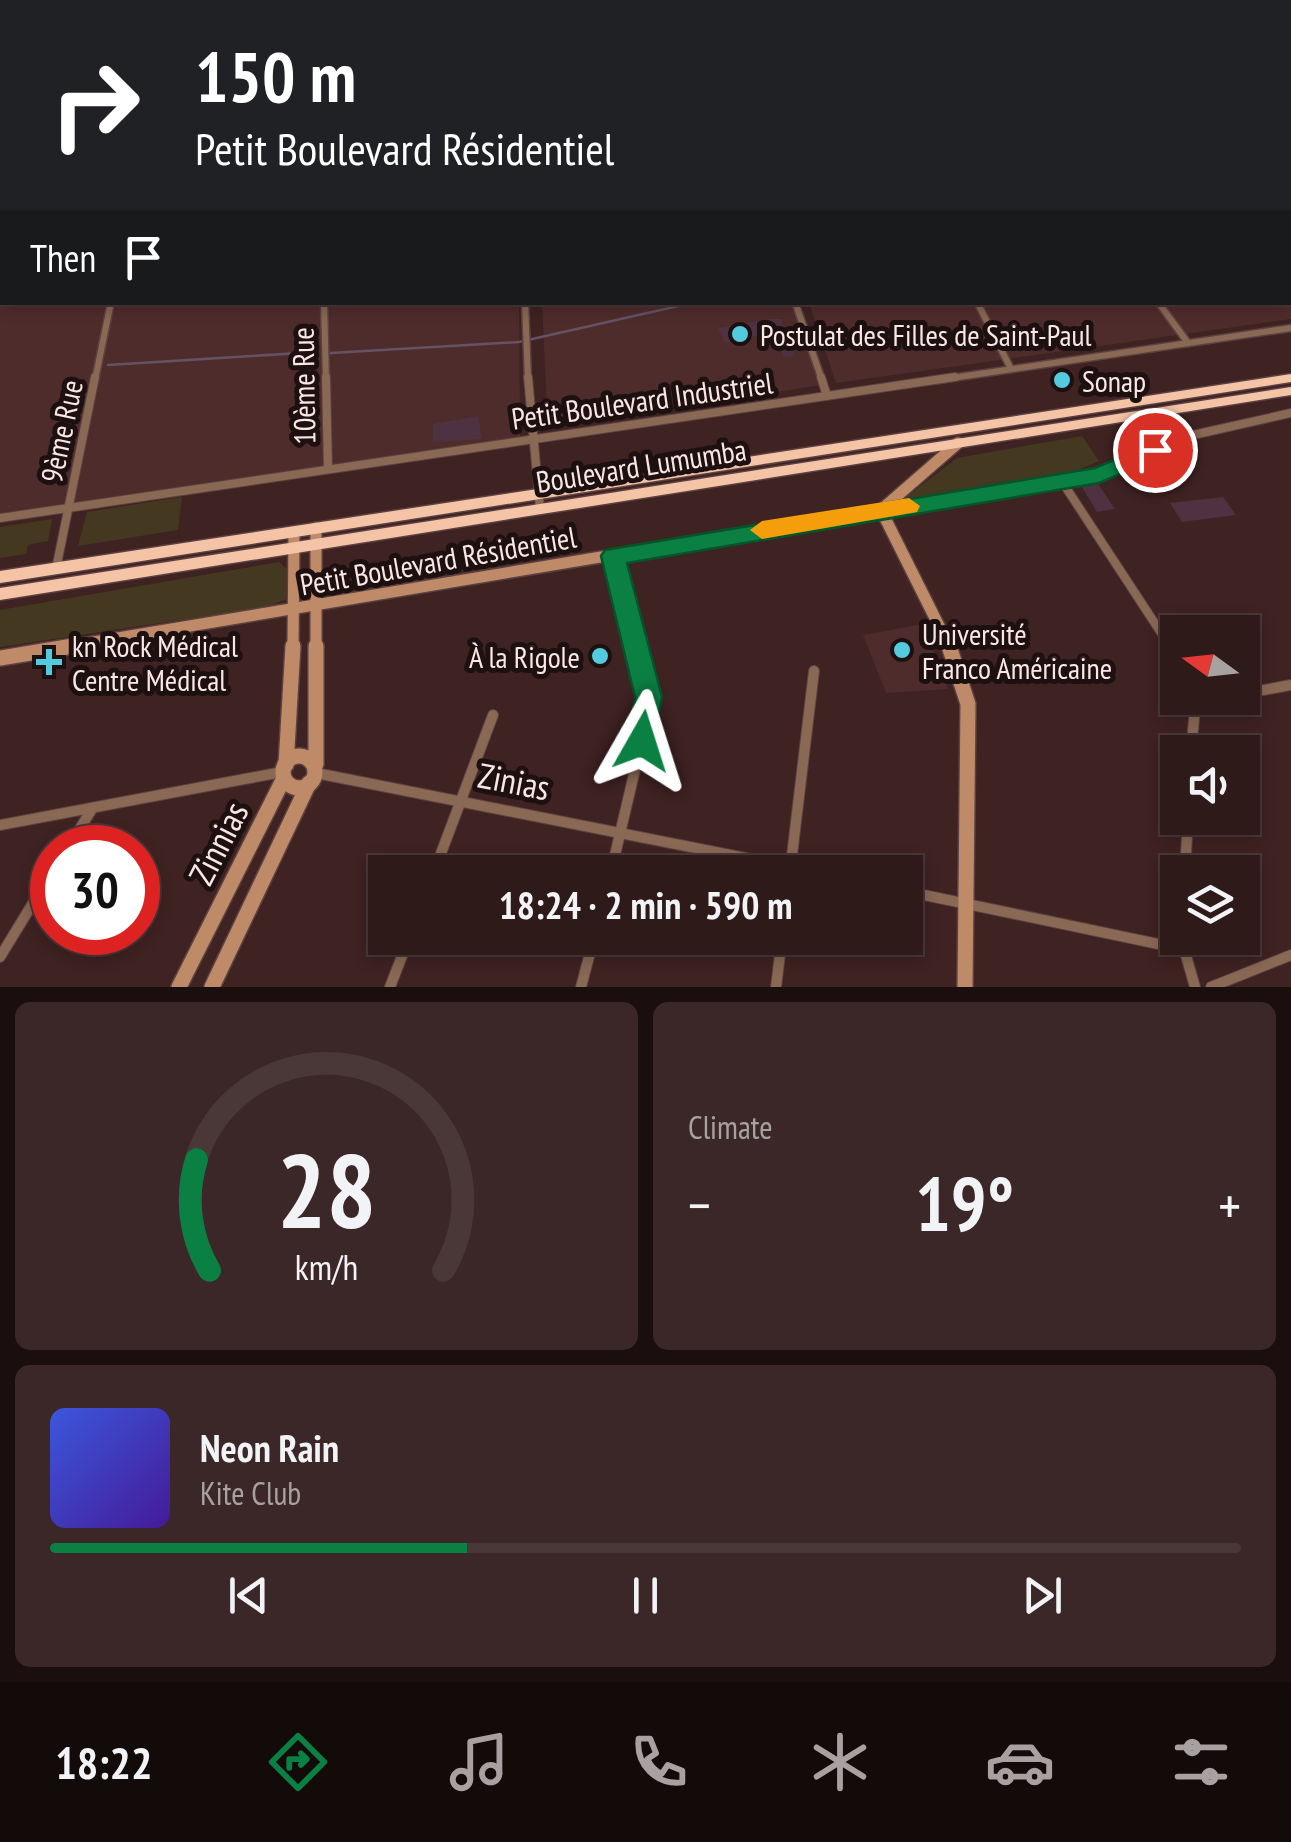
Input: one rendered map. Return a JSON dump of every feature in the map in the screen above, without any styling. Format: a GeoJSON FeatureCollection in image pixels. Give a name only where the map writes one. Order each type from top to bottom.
{"type":"FeatureCollection","features":[{"type":"Feature","properties":{"kind":"highway","name":"Boulevard Lumumba"},"geometry":{"type":"LineString","coordinates":[[0,594],[316,546],[538,502],[1291,378]]}},
{"type":"Feature","properties":{"kind":"highway","name":"Boulevard Lumumba"},"geometry":{"type":"LineString","coordinates":[[0,578],[316,528],[538,502],[1291,392]]}},
{"type":"Feature","properties":{"kind":"street","name":"9ème Rue"},"geometry":{"type":"LineString","coordinates":[[56,569],[110,305]]}},
{"type":"Feature","properties":{"kind":"street","name":"10ème Rue"},"geometry":{"type":"LineString","coordinates":[[324,305],[328,469]]}},
{"type":"Feature","properties":{"kind":"street"},"geometry":{"type":"LineString","coordinates":[[525,305],[530,440],[538,502]]}},
{"type":"Feature","properties":{"kind":"street"},"geometry":{"type":"LineString","coordinates":[[796,305],[827,396]]}},
{"type":"Feature","properties":{"kind":"street"},"geometry":{"type":"LineString","coordinates":[[978,305],[1010,370]]}},
{"type":"Feature","properties":{"kind":"street"},"geometry":{"type":"LineString","coordinates":[[1160,305],[1188,343]]}},
{"type":"Feature","properties":{"kind":"street","name":"Petit Boulevard Industriel"},"geometry":{"type":"LineString","coordinates":[[0,518],[1291,328]]}},
{"type":"Feature","properties":{"kind":"street","name":"Petit Boulevard Résidentiel"},"geometry":{"type":"LineString","coordinates":[[0,658],[1099,475],[1193,435],[1291,413]]}},
{"type":"Feature","properties":{"kind":"street"},"geometry":{"type":"LineString","coordinates":[[958,442],[884,502],[881,510],[954,656],[968,704],[965,987]]}},
{"type":"Feature","properties":{"kind":"street"},"geometry":{"type":"LineString","coordinates":[[1061,480],[1160,631]]}},
{"type":"Feature","properties":{"kind":"street"},"geometry":{"type":"LineString","coordinates":[[212,987],[314,773],[316,528]]}},
{"type":"Feature","properties":{"kind":"street"},"geometry":{"type":"LineString","coordinates":[[284,772],[293,695],[294,532]]}},
{"type":"Feature","properties":{"kind":"street"},"geometry":{"type":"LineString","coordinates":[[613,556],[649,710],[615,855]]}},
{"type":"Feature","properties":{"kind":"street"},"geometry":{"type":"LineString","coordinates":[[793,855],[814,671]]}},
{"type":"Feature","properties":{"kind":"street"},"geometry":{"type":"LineString","coordinates":[[1260,691],[1291,685]]}},
{"type":"Feature","properties":{"kind":"street"},"geometry":{"type":"LineString","coordinates":[[440,855],[493,715]]}},
{"type":"Feature","properties":{"kind":"street"},"geometry":{"type":"LineString","coordinates":[[0,825],[284,772],[303,757],[314,773]]}},
{"type":"Feature","properties":{"kind":"street","name":"Zinnias"},"geometry":{"type":"LineString","coordinates":[[284,772],[294,787],[314,773]]}},
{"type":"Feature","properties":{"kind":"street","name":"Zinnias"},"geometry":{"type":"LineString","coordinates":[[179,987],[284,772]]}},
{"type":"Feature","properties":{"kind":"street","name":"Zinias"},"geometry":{"type":"LineString","coordinates":[[314,773],[720,855]]}},
{"type":"Feature","properties":{"kind":"street"},"geometry":{"type":"LineString","coordinates":[[82,825],[92,808]]}},
{"type":"Feature","properties":{"kind":"street"},"geometry":{"type":"LineString","coordinates":[[923,896],[1160,939]]}},
{"type":"Feature","properties":{"kind":"street"},"geometry":{"type":"LineString","coordinates":[[0,958],[30,908]]}},
{"type":"Feature","properties":{"kind":"street"},"geometry":{"type":"LineString","coordinates":[[390,987],[402,955]]}},
{"type":"Feature","properties":{"kind":"street"},"geometry":{"type":"LineString","coordinates":[[581,987],[589,955]]}},
{"type":"Feature","properties":{"kind":"street"},"geometry":{"type":"LineString","coordinates":[[776,987],[780,955]]}},
{"type":"Feature","properties":{"kind":"street"},"geometry":{"type":"LineString","coordinates":[[1185,955],[1194,987]]}},
{"type":"Feature","properties":{"kind":"street"},"geometry":{"type":"LineString","coordinates":[[1211,987],[1291,955]]}},
{"type":"Feature","properties":{"kind":"shaded area"},"geometry":{"type":"Polygon","coordinates":[[[0,305],[519,305],[520,437],[0,513],[0,305]]]}},
{"type":"Feature","properties":{"kind":"shaded area"},"geometry":{"type":"Polygon","coordinates":[[[542,305],[794,305],[822,385],[548,427],[542,305]]]}},
{"type":"Feature","properties":{"kind":"shaded area"},"geometry":{"type":"Polygon","coordinates":[[[810,305],[1291,305],[1291,319],[836,383],[810,305]]]}},
{"type":"Feature","properties":{"kind":"shaded area"},"geometry":{"type":"Polygon","coordinates":[[[1082,436],[1099,461],[1064,476],[904,505],[901,501],[957,458],[1082,436]]]}},
{"type":"Feature","properties":{"kind":"shaded area"},"geometry":{"type":"Polygon","coordinates":[[[182,497],[178,530],[78,546],[87,512],[182,497]]]}},
{"type":"Feature","properties":{"kind":"shaded area"},"geometry":{"type":"Polygon","coordinates":[[[52,519],[48,541],[28,545],[26,554],[0,558],[0,527],[52,519]]]}},
{"type":"Feature","properties":{"kind":"shaded area"},"geometry":{"type":"Polygon","coordinates":[[[279,562],[287,569],[286,599],[268,607],[0,647],[0,610],[279,562]]]}},
{"type":"Feature","properties":{"kind":"shaded area","name":"Université Franco Américaine"},"geometry":{"type":"Polygon","coordinates":[[[923,624],[948,689],[886,693],[863,635],[923,624]]]}},
{"type":"Feature","properties":{"kind":"building","name":"Postulat des Filles de Saint-Paul"},"geometry":{"type":"Polygon","coordinates":[[[781,319],[795,356],[783,357],[775,332],[725,343],[718,328],[781,319]]]}},
{"type":"Feature","properties":{"kind":"building"},"geometry":{"type":"Polygon","coordinates":[[[478,416],[482,439],[433,442],[433,424],[478,416]]]}},
{"type":"Feature","properties":{"kind":"building"},"geometry":{"type":"Polygon","coordinates":[[[1098,484],[1115,509],[1097,512],[1082,487],[1098,484]]]}},
{"type":"Feature","properties":{"kind":"building"},"geometry":{"type":"Polygon","coordinates":[[[1223,497],[1236,515],[1182,522],[1170,503],[1223,497]]]}},
{"type":"Feature","properties":{"kind":"waterway"},"geometry":{"type":"LineString","coordinates":[[331,353],[519,342],[683,305]]}},
{"type":"Feature","properties":{"kind":"waterway"},"geometry":{"type":"LineString","coordinates":[[108,365],[316,352]]}},
{"type":"Feature","properties":{"kind":"slow traffic"},"geometry":{"type":"LineString","coordinates":[[762,530],[909,506]]}},
{"type":"Feature","properties":{"kind":"place","name":"Postulat des Filles de Saint-Paul"},"geometry":{"type":"Point","coordinates":[740,334]}},
{"type":"Feature","properties":{"kind":"place","name":"Sonap"},"geometry":{"type":"Point","coordinates":[1062,380]}},
{"type":"Feature","properties":{"kind":"place","name":"Université Franco Américaine"},"geometry":{"type":"Point","coordinates":[902,650]}},
{"type":"Feature","properties":{"kind":"place","name":"À la Rigole"},"geometry":{"type":"Point","coordinates":[600,656]}},
{"type":"Feature","properties":{"kind":"place","name":"kn Rock Médical Centre Médical"},"geometry":{"type":"Point","coordinates":[49,662]}},
{"type":"Feature","properties":{"kind":"route"},"geometry":{"type":"LineString","coordinates":[[642,741],[648,697],[613,556],[1099,475],[1155,450]]}}]}
